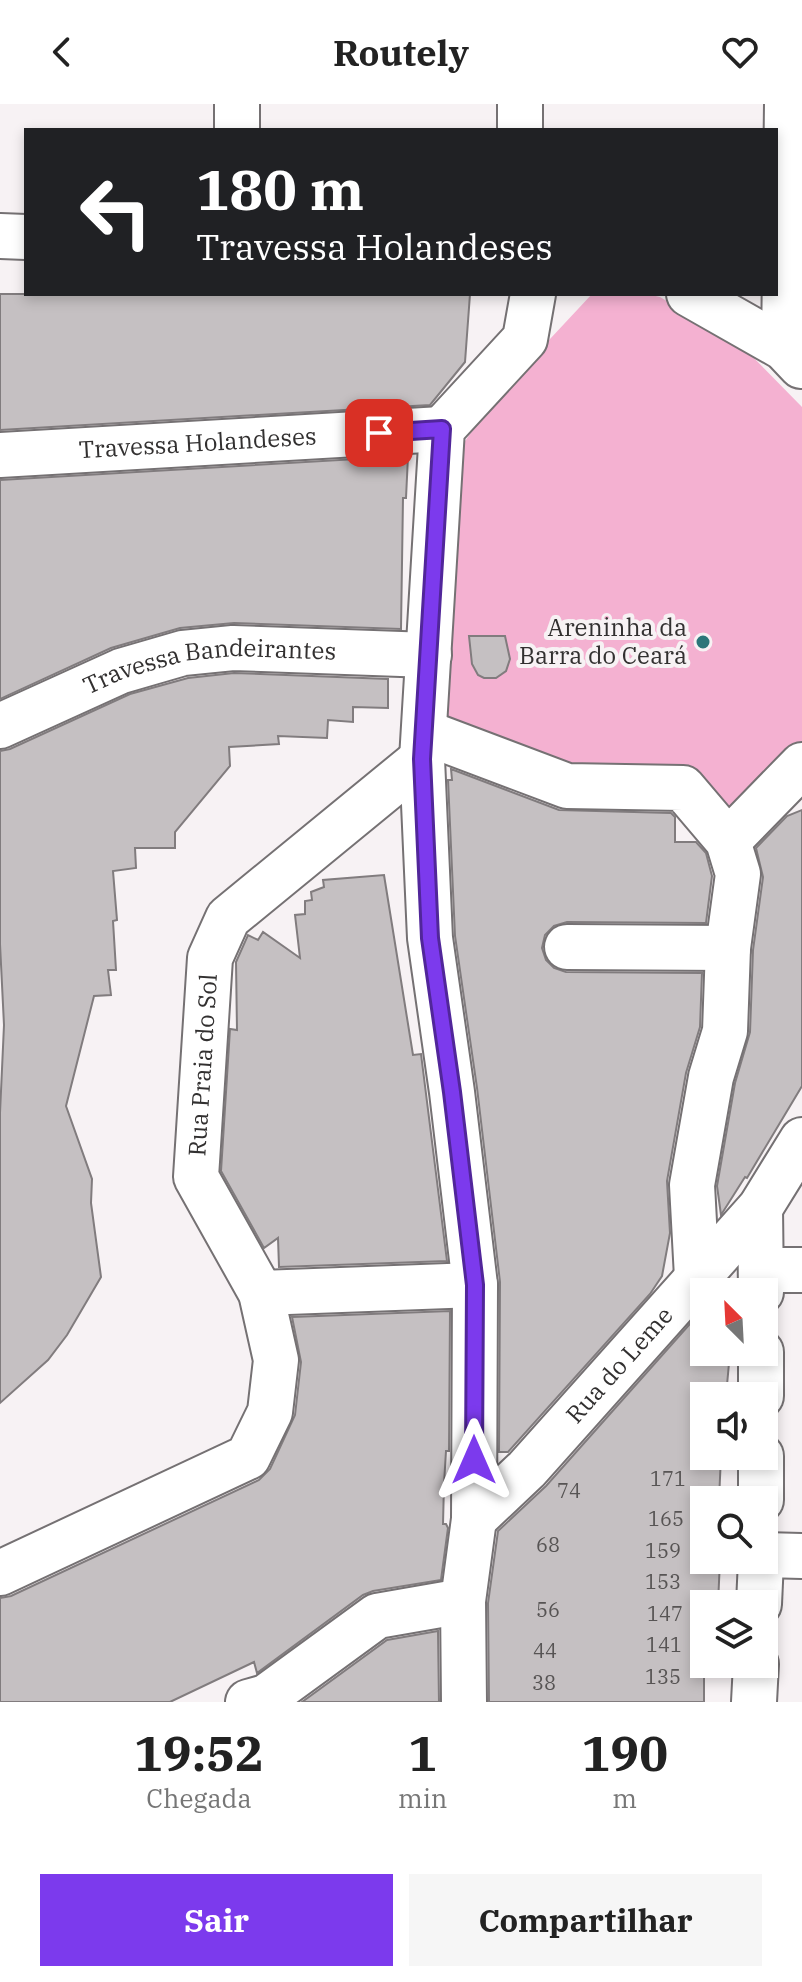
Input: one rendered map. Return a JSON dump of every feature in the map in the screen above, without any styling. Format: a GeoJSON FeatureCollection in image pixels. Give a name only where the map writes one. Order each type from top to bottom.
{"type":"FeatureCollection","features":[{"type":"Feature","properties":{"kind":"street"},"geometry":{"type":"LineString","coordinates":[[237,104],[237,128]]}},
{"type":"Feature","properties":{"kind":"street"},"geometry":{"type":"LineString","coordinates":[[520,104],[520,128]]}},
{"type":"Feature","properties":{"kind":"street"},"geometry":{"type":"LineString","coordinates":[[787,104],[793,358]]}},
{"type":"Feature","properties":{"kind":"street"},"geometry":{"type":"LineString","coordinates":[[0,236],[24,237]]}},
{"type":"Feature","properties":{"kind":"street"},"geometry":{"type":"LineString","coordinates":[[464,1702],[463,1601],[474,1519],[475,1285],[430,938],[423,745],[442,429],[525,339],[533,296]]}},
{"type":"Feature","properties":{"kind":"street"},"geometry":{"type":"LineString","coordinates":[[692,296],[793,358]]}},
{"type":"Feature","properties":{"kind":"street","name":"Travessa Holandeses"},"geometry":{"type":"LineString","coordinates":[[0,455],[442,429]]}},
{"type":"Feature","properties":{"kind":"street","name":"Travessa Bandeirantes"},"geometry":{"type":"LineString","coordinates":[[0,726],[121,671],[183,653],[233,648],[429,655]]}},
{"type":"Feature","properties":{"kind":"street"},"geometry":{"type":"LineString","coordinates":[[423,745],[567,786],[683,788],[728,841],[738,874],[728,948],[725,1031],[711,1077],[692,1185],[697,1277]]}},
{"type":"Feature","properties":{"kind":"street","name":"Rua Praia do Sol"},"geometry":{"type":"LineString","coordinates":[[0,1573],[248,1457],[270,1412],[276,1360],[261,1293],[196,1177],[210,958],[228,918],[423,745]]}},
{"type":"Feature","properties":{"kind":"street"},"geometry":{"type":"LineString","coordinates":[[728,841],[802,765]]}},
{"type":"Feature","properties":{"kind":"street"},"geometry":{"type":"LineString","coordinates":[[567,947],[728,948]]}},
{"type":"Feature","properties":{"kind":"street","name":"Rua do Leme"},"geometry":{"type":"LineString","coordinates":[[474,1519],[527,1469],[760,1208],[802,1140]]}},
{"type":"Feature","properties":{"kind":"street"},"geometry":{"type":"LineString","coordinates":[[760,1208],[774,1277]]}},
{"type":"Feature","properties":{"kind":"street"},"geometry":{"type":"LineString","coordinates":[[261,1293],[475,1285]]}},
{"type":"Feature","properties":{"kind":"street"},"geometry":{"type":"LineString","coordinates":[[778,1557],[802,1556]]}},
{"type":"Feature","properties":{"kind":"street"},"geometry":{"type":"LineString","coordinates":[[248,1702],[266,1697],[377,1616],[463,1601]]}},
{"type":"Feature","properties":{"kind":"street"},"geometry":{"type":"LineString","coordinates":[[754,1702],[755,1678]]}},
{"type":"Feature","properties":{"kind":"shaded area"},"geometry":{"type":"Polygon","coordinates":[[[590,296],[656,296],[742,346],[802,407],[802,791],[752,844],[693,779],[570,777],[447,725],[451,462],[492,401],[590,296]]]}},
{"type":"Feature","properties":{"kind":"building"},"geometry":{"type":"Polygon","coordinates":[[[0,294],[470,296],[465,362],[430,405],[0,430],[0,294]]]}},
{"type":"Feature","properties":{"kind":"building"},"geometry":{"type":"Polygon","coordinates":[[[408,456],[406,498],[403,498],[401,629],[234,623],[180,628],[111,648],[0,699],[0,480],[408,456]]]}},
{"type":"Feature","properties":{"kind":"building"},"geometry":{"type":"Polygon","coordinates":[[[469,636],[505,636],[510,659],[506,671],[496,678],[478,675],[472,664],[469,636]]]}},
{"type":"Feature","properties":{"kind":"building"},"geometry":{"type":"Polygon","coordinates":[[[234,673],[388,679],[388,708],[353,707],[353,722],[328,720],[327,738],[278,736],[279,744],[229,747],[230,766],[175,832],[175,848],[135,848],[136,868],[113,871],[117,920],[113,921],[116,970],[108,970],[111,995],[94,996],[66,1106],[92,1179],[91,1203],[101,1277],[67,1335],[48,1360],[0,1403],[0,1113],[4,1025],[0,944],[0,751],[130,694],[188,678],[234,673]]]}},
{"type":"Feature","properties":{"kind":"building"},"geometry":{"type":"Polygon","coordinates":[[[451,769],[559,810],[671,813],[675,817],[675,842],[696,842],[706,853],[712,876],[706,923],[567,922],[554,926],[545,935],[542,948],[546,960],[554,968],[566,972],[702,973],[700,1027],[686,1073],[667,1181],[670,1233],[662,1276],[650,1294],[508,1452],[499,1452],[500,1282],[455,936],[448,780],[452,780],[451,769]]]}},
{"type":"Feature","properties":{"kind":"building"},"geometry":{"type":"Polygon","coordinates":[[[802,810],[802,1086],[721,1215],[717,1186],[735,1083],[750,1032],[753,950],[763,877],[756,848],[787,816],[802,810]]]}},
{"type":"Feature","properties":{"kind":"building"},"geometry":{"type":"Polygon","coordinates":[[[384,875],[413,1055],[421,1054],[447,1261],[279,1267],[278,1238],[264,1248],[221,1171],[230,1029],[237,1030],[236,962],[248,935],[258,940],[263,932],[300,958],[295,915],[305,914],[305,901],[312,900],[311,892],[324,887],[323,880],[384,875]]]}},
{"type":"Feature","properties":{"kind":"building"},"geometry":{"type":"Polygon","coordinates":[[[450,1311],[449,1451],[446,1451],[443,1524],[448,1528],[441,1580],[363,1595],[257,1673],[254,1662],[170,1702],[0,1702],[0,1598],[11,1596],[259,1480],[270,1469],[295,1415],[301,1362],[292,1317],[450,1311]]]}},
{"type":"Feature","properties":{"kind":"building"},"geometry":{"type":"Polygon","coordinates":[[[690,1324],[690,1366],[729,1366],[727,1382],[690,1382],[690,1470],[720,1470],[720,1486],[690,1486],[690,1574],[719,1574],[719,1590],[690,1590],[690,1678],[704,1678],[704,1702],[489,1702],[488,1603],[498,1531],[546,1486],[690,1324]]]}},
{"type":"Feature","properties":{"kind":"building"},"geometry":{"type":"Polygon","coordinates":[[[438,1631],[439,1702],[302,1702],[387,1640],[438,1631]]]}},
{"type":"Feature","properties":{"kind":"place","name":"Areninha da Barra do Ceará"},"geometry":{"type":"Point","coordinates":[703,642]}},
{"type":"Feature","properties":{"kind":"route"},"geometry":{"type":"LineString","coordinates":[[379,433],[442,429],[422,759],[430,938],[475,1285],[474,1460]]}}]}
